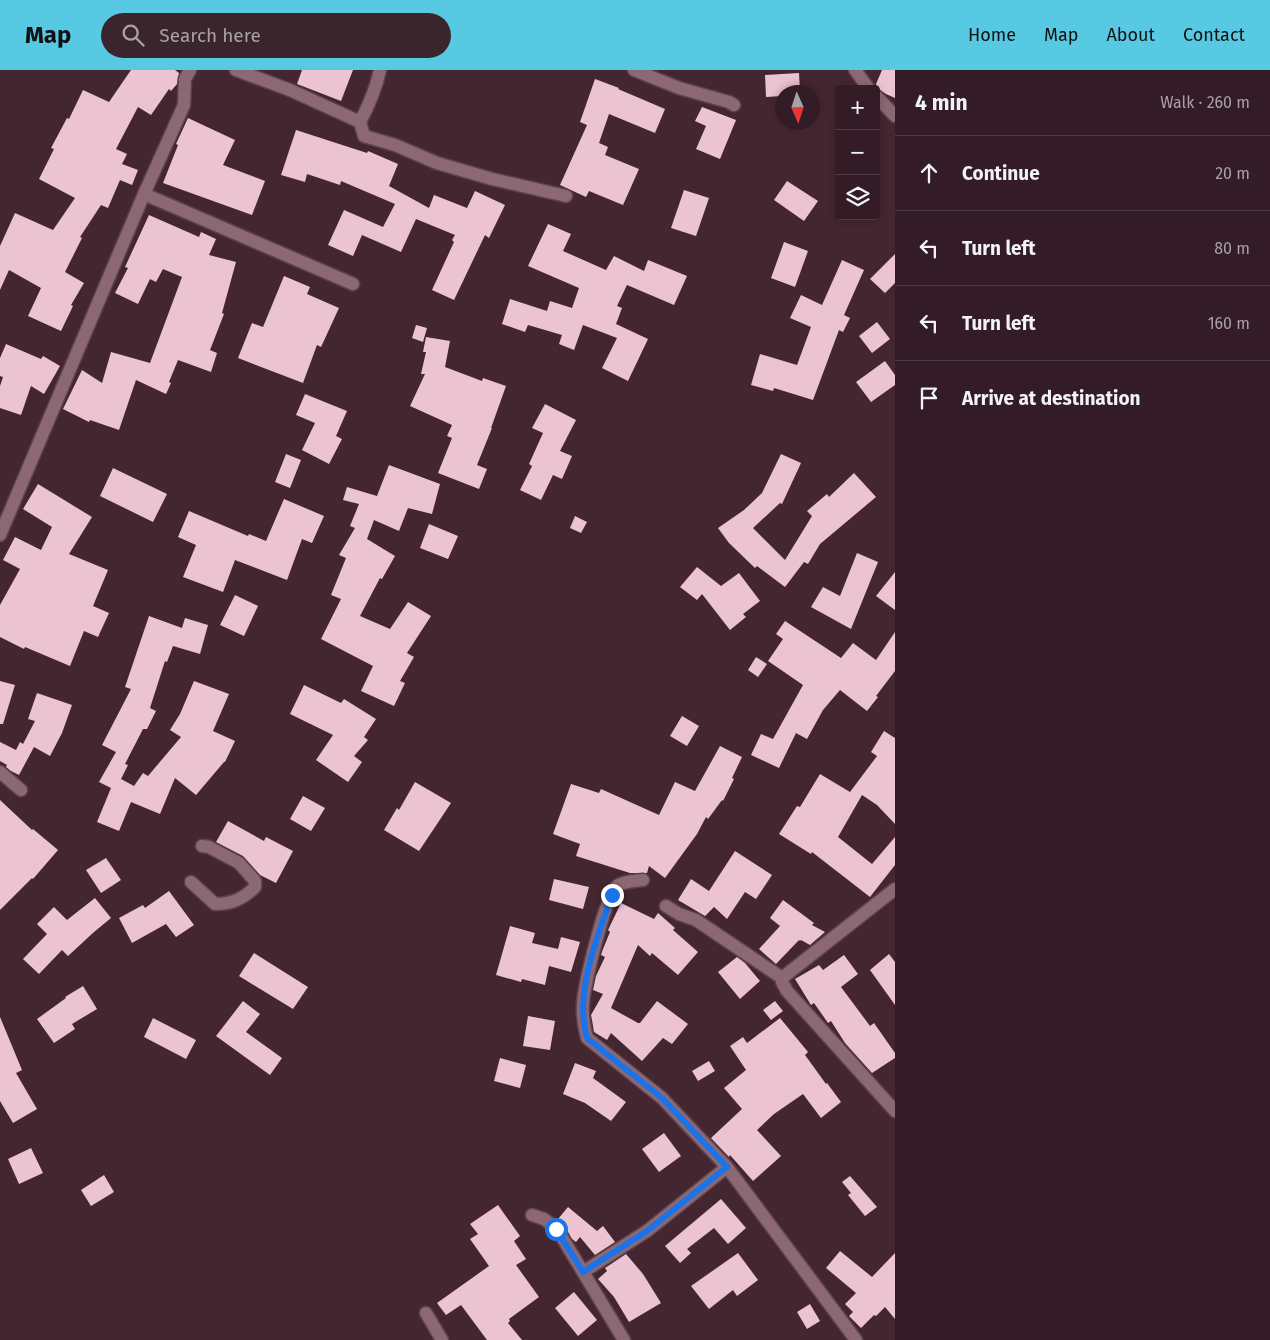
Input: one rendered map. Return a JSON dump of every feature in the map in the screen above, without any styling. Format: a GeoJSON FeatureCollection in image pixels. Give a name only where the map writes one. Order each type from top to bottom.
{"type":"FeatureCollection","features":[{"type":"Feature","properties":{"kind":"street"},"geometry":{"type":"LineString","coordinates":[[0,535],[173,126],[184,105],[185,79],[190,70]]}},
{"type":"Feature","properties":{"kind":"street"},"geometry":{"type":"LineString","coordinates":[[236,70],[290,90],[360,122]]}},
{"type":"Feature","properties":{"kind":"street"},"geometry":{"type":"LineString","coordinates":[[380,70],[370,104],[360,122],[364,136],[437,163],[492,179],[566,196]]}},
{"type":"Feature","properties":{"kind":"street"},"geometry":{"type":"LineString","coordinates":[[634,70],[679,88],[729,102],[734,106]]}},
{"type":"Feature","properties":{"kind":"street"},"geometry":{"type":"LineString","coordinates":[[855,70],[867,85]]}},
{"type":"Feature","properties":{"kind":"street"},"geometry":{"type":"LineString","coordinates":[[880,100],[895,116]]}},
{"type":"Feature","properties":{"kind":"street"},"geometry":{"type":"LineString","coordinates":[[144,194],[353,284]]}},
{"type":"Feature","properties":{"kind":"street"},"geometry":{"type":"LineString","coordinates":[[0,772],[21,790]]}},
{"type":"Feature","properties":{"kind":"street"},"geometry":{"type":"LineString","coordinates":[[191,882],[215,904],[226,904],[242,899],[255,887],[255,880],[239,863],[202,846]]}},
{"type":"Feature","properties":{"kind":"street"},"geometry":{"type":"LineString","coordinates":[[644,880],[628,882],[618,886],[612,895],[592,953],[583,1002],[583,1025],[587,1038],[662,1098],[727,1167],[856,1340]]}},
{"type":"Feature","properties":{"kind":"street"},"geometry":{"type":"LineString","coordinates":[[782,978],[895,889]]}},
{"type":"Feature","properties":{"kind":"street"},"geometry":{"type":"LineString","coordinates":[[666,906],[679,914],[696,920],[782,978],[787,991],[895,1111]]}},
{"type":"Feature","properties":{"kind":"street"},"geometry":{"type":"LineString","coordinates":[[583,1272],[647,1231],[727,1167]]}},
{"type":"Feature","properties":{"kind":"street"},"geometry":{"type":"LineString","coordinates":[[532,1215],[544,1219],[556,1229],[624,1340]]}},
{"type":"Feature","properties":{"kind":"street"},"geometry":{"type":"LineString","coordinates":[[426,1314],[442,1340]]}},
{"type":"Feature","properties":{"kind":"building"},"geometry":{"type":"Polygon","coordinates":[[[131,70],[175,70],[179,73],[177,84],[171,91],[169,89],[151,115],[138,107],[116,149],[127,154],[122,164],[138,170],[132,185],[120,180],[108,208],[101,205],[80,237],[82,238],[65,272],[84,283],[71,305],[73,306],[61,331],[28,316],[41,288],[9,270],[0,290],[0,246],[15,213],[53,230],[75,198],[39,179],[54,149],[51,148],[67,118],[69,119],[83,90],[109,102],[131,70]]]}},
{"type":"Feature","properties":{"kind":"building"},"geometry":{"type":"Polygon","coordinates":[[[302,70],[353,70],[341,101],[297,84],[302,70]]]}},
{"type":"Feature","properties":{"kind":"building"},"geometry":{"type":"Polygon","coordinates":[[[882,70],[895,70],[895,98],[880,90],[880,85],[876,84],[882,70]]]}},
{"type":"Feature","properties":{"kind":"building"},"geometry":{"type":"Polygon","coordinates":[[[799,73],[800,85],[775,85],[775,96],[766,97],[765,75],[799,73]]]}},
{"type":"Feature","properties":{"kind":"building"},"geometry":{"type":"Polygon","coordinates":[[[595,79],[665,109],[655,133],[609,114],[599,143],[608,147],[605,155],[639,169],[623,205],[589,191],[586,197],[560,185],[587,125],[580,122],[595,79]]]}},
{"type":"Feature","properties":{"kind":"building"},"geometry":{"type":"Polygon","coordinates":[[[702,107],[736,120],[720,159],[696,149],[706,126],[695,121],[702,107]]]}},
{"type":"Feature","properties":{"kind":"building"},"geometry":{"type":"Polygon","coordinates":[[[188,118],[235,140],[223,165],[265,181],[252,215],[163,183],[178,145],[176,144],[188,118]]]}},
{"type":"Feature","properties":{"kind":"building"},"geometry":{"type":"Polygon","coordinates":[[[296,130],[367,153],[368,151],[398,164],[389,186],[429,208],[434,195],[467,208],[475,191],[505,205],[489,238],[485,235],[454,300],[432,290],[454,242],[452,240],[455,235],[416,219],[401,252],[362,235],[353,256],[328,245],[344,210],[383,227],[395,204],[341,181],[340,185],[307,174],[305,182],[281,175],[296,130]]]}},
{"type":"Feature","properties":{"kind":"building"},"geometry":{"type":"Polygon","coordinates":[[[787,181],[818,201],[804,221],[774,200],[787,181]]]}},
{"type":"Feature","properties":{"kind":"building"},"geometry":{"type":"Polygon","coordinates":[[[684,190],[709,198],[696,236],[671,228],[684,190]]]}},
{"type":"Feature","properties":{"kind":"building"},"geometry":{"type":"Polygon","coordinates":[[[149,215],[199,237],[201,232],[216,239],[209,255],[236,262],[222,313],[224,314],[210,350],[217,353],[211,372],[178,360],[166,394],[136,380],[119,430],[90,420],[89,422],[63,409],[82,370],[102,383],[111,352],[150,363],[182,277],[163,269],[156,282],[150,279],[138,304],[115,293],[128,268],[125,267],[149,215]]]}},
{"type":"Feature","properties":{"kind":"building"},"geometry":{"type":"Polygon","coordinates":[[[548,224],[571,234],[563,251],[606,270],[614,256],[644,271],[648,260],[687,276],[674,305],[627,285],[617,306],[622,308],[616,324],[648,339],[628,381],[602,368],[617,338],[583,325],[574,350],[559,344],[562,335],[528,325],[525,332],[502,324],[510,299],[547,311],[550,301],[572,308],[579,288],[528,266],[548,224]]]}},
{"type":"Feature","properties":{"kind":"building"},"geometry":{"type":"Polygon","coordinates":[[[784,242],[808,251],[795,287],[771,278],[784,242]]]}},
{"type":"Feature","properties":{"kind":"building"},"geometry":{"type":"Polygon","coordinates":[[[895,254],[895,283],[885,293],[870,279],[895,254]]]}},
{"type":"Feature","properties":{"kind":"building"},"geometry":{"type":"Polygon","coordinates":[[[842,260],[864,270],[844,315],[850,318],[843,332],[839,330],[813,400],[774,388],[773,391],[751,385],[760,354],[797,365],[811,327],[790,318],[801,295],[822,305],[842,260]]]}},
{"type":"Feature","properties":{"kind":"building"},"geometry":{"type":"Polygon","coordinates":[[[284,276],[310,287],[307,294],[339,308],[321,347],[317,345],[303,383],[238,358],[252,323],[263,327],[284,276]]]}},
{"type":"Feature","properties":{"kind":"building"},"geometry":{"type":"Polygon","coordinates":[[[877,322],[890,339],[872,353],[859,336],[877,322]]]}},
{"type":"Feature","properties":{"kind":"building"},"geometry":{"type":"Polygon","coordinates":[[[416,325],[427,328],[423,342],[412,338],[416,325]]]}},
{"type":"Feature","properties":{"kind":"building"},"geometry":{"type":"Polygon","coordinates":[[[426,337],[450,341],[445,367],[482,381],[483,378],[506,386],[477,465],[487,469],[479,489],[438,473],[452,438],[447,436],[452,425],[410,406],[425,374],[421,374],[426,352],[423,352],[426,337]]]}},
{"type":"Feature","properties":{"kind":"building"},"geometry":{"type":"Polygon","coordinates":[[[6,344],[41,359],[43,356],[60,366],[44,394],[31,386],[21,415],[0,408],[0,386],[3,377],[0,376],[0,358],[6,344]]]}},
{"type":"Feature","properties":{"kind":"building"},"geometry":{"type":"Polygon","coordinates":[[[885,361],[895,375],[895,385],[871,402],[856,382],[885,361]]]}},
{"type":"Feature","properties":{"kind":"building"},"geometry":{"type":"Polygon","coordinates":[[[305,394],[347,411],[336,436],[342,439],[329,464],[302,450],[315,423],[296,415],[305,394]]]}},
{"type":"Feature","properties":{"kind":"building"},"geometry":{"type":"Polygon","coordinates":[[[545,404],[576,420],[560,451],[572,456],[562,479],[553,475],[541,500],[520,490],[532,466],[529,464],[543,433],[532,428],[545,404]]]}},
{"type":"Feature","properties":{"kind":"building"},"geometry":{"type":"Polygon","coordinates":[[[286,454],[301,460],[290,488],[275,482],[286,454]]]}},
{"type":"Feature","properties":{"kind":"building"},"geometry":{"type":"Polygon","coordinates":[[[781,454],[801,463],[782,504],[780,503],[753,528],[785,560],[812,516],[807,511],[827,494],[829,497],[854,473],[876,497],[820,544],[808,564],[804,562],[785,587],[757,566],[755,568],[729,543],[718,528],[744,510],[762,493],[781,454]]]}},
{"type":"Feature","properties":{"kind":"building"},"geometry":{"type":"Polygon","coordinates":[[[389,465],[440,484],[432,514],[408,508],[399,531],[374,520],[367,539],[395,556],[382,579],[380,578],[360,616],[390,629],[408,602],[431,616],[407,653],[414,657],[400,681],[405,683],[394,706],[361,691],[373,666],[321,639],[341,599],[331,595],[346,558],[339,555],[355,528],[350,526],[359,504],[343,500],[347,487],[377,496],[389,465]]]}},
{"type":"Feature","properties":{"kind":"building"},"geometry":{"type":"Polygon","coordinates":[[[113,468],[167,494],[153,522],[100,496],[113,468]]]}},
{"type":"Feature","properties":{"kind":"building"},"geometry":{"type":"Polygon","coordinates":[[[38,484],[92,517],[69,554],[108,570],[93,606],[109,613],[98,637],[84,631],[70,666],[25,647],[24,649],[0,637],[0,605],[20,569],[3,560],[15,537],[41,550],[52,527],[23,509],[38,484]]]}},
{"type":"Feature","properties":{"kind":"building"},"geometry":{"type":"Polygon","coordinates":[[[284,499],[324,516],[312,543],[302,539],[287,580],[235,560],[223,592],[183,577],[196,545],[178,537],[189,511],[248,536],[249,534],[266,541],[284,499]]]}},
{"type":"Feature","properties":{"kind":"building"},"geometry":{"type":"Polygon","coordinates":[[[575,516],[587,522],[581,533],[570,528],[575,516]]]}},
{"type":"Feature","properties":{"kind":"building"},"geometry":{"type":"Polygon","coordinates":[[[429,524],[458,536],[448,559],[420,548],[429,524]]]}},
{"type":"Feature","properties":{"kind":"building"},"geometry":{"type":"Polygon","coordinates":[[[857,553],[878,562],[851,629],[811,607],[823,587],[840,596],[857,553]]]}},
{"type":"Feature","properties":{"kind":"building"},"geometry":{"type":"Polygon","coordinates":[[[697,567],[721,586],[739,573],[760,601],[743,614],[746,617],[730,630],[702,594],[697,600],[680,587],[697,567]]]}},
{"type":"Feature","properties":{"kind":"building"},"geometry":{"type":"Polygon","coordinates":[[[895,572],[895,610],[876,596],[895,572]]]}},
{"type":"Feature","properties":{"kind":"building"},"geometry":{"type":"Polygon","coordinates":[[[235,595],[258,606],[244,636],[220,625],[235,595]]]}},
{"type":"Feature","properties":{"kind":"building"},"geometry":{"type":"Polygon","coordinates":[[[149,616],[182,628],[185,618],[208,625],[200,654],[173,646],[167,662],[165,661],[150,708],[156,711],[147,729],[143,729],[125,764],[128,765],[121,779],[134,786],[143,773],[148,776],[181,737],[170,730],[180,714],[194,681],[229,694],[213,731],[235,741],[225,762],[196,795],[175,778],[160,814],[131,802],[119,831],[97,822],[111,788],[99,782],[116,752],[102,745],[131,689],[125,687],[149,616]]]}},
{"type":"Feature","properties":{"kind":"building"},"geometry":{"type":"Polygon","coordinates":[[[785,621],[841,658],[853,643],[876,660],[895,632],[895,671],[867,711],[840,690],[823,710],[807,739],[796,733],[779,768],[751,755],[761,734],[773,739],[803,685],[768,661],[783,639],[776,634],[785,621]]]}},
{"type":"Feature","properties":{"kind":"building"},"geometry":{"type":"Polygon","coordinates":[[[756,657],[767,664],[758,677],[748,670],[756,657]]]}},
{"type":"Feature","properties":{"kind":"building"},"geometry":{"type":"Polygon","coordinates":[[[0,681],[15,685],[3,724],[0,724],[0,681]]]}},
{"type":"Feature","properties":{"kind":"building"},"geometry":{"type":"Polygon","coordinates":[[[304,685],[341,703],[344,699],[376,719],[364,737],[368,740],[354,756],[362,762],[348,782],[316,760],[333,735],[290,714],[304,685]]]}},
{"type":"Feature","properties":{"kind":"building"},"geometry":{"type":"Polygon","coordinates":[[[37,693],[72,705],[62,733],[50,756],[34,747],[19,775],[11,771],[6,767],[7,765],[0,761],[0,742],[16,750],[20,742],[23,744],[35,721],[28,719],[37,693]]]}},
{"type":"Feature","properties":{"kind":"building"},"geometry":{"type":"Polygon","coordinates":[[[682,716],[699,726],[687,746],[670,736],[682,716]]]}},
{"type":"Feature","properties":{"kind":"building"},"geometry":{"type":"Polygon","coordinates":[[[884,731],[895,738],[895,824],[877,805],[862,795],[838,837],[872,864],[895,837],[895,865],[870,897],[812,852],[811,854],[779,834],[797,806],[800,807],[820,774],[850,792],[877,756],[871,752],[884,731]]]}},
{"type":"Feature","properties":{"kind":"building"},"geometry":{"type":"Polygon","coordinates":[[[720,746],[742,757],[732,778],[734,779],[723,801],[708,819],[706,817],[697,834],[665,878],[649,866],[647,873],[630,873],[576,856],[580,844],[553,834],[571,784],[599,793],[601,789],[659,815],[675,782],[695,791],[720,746]]]}},
{"type":"Feature","properties":{"kind":"building"},"geometry":{"type":"Polygon","coordinates":[[[415,782],[451,803],[419,851],[384,830],[397,808],[399,810],[415,782]]]}},
{"type":"Feature","properties":{"kind":"building"},"geometry":{"type":"Polygon","coordinates":[[[303,796],[325,808],[311,831],[290,819],[303,796]]]}},
{"type":"Feature","properties":{"kind":"building"},"geometry":{"type":"Polygon","coordinates":[[[0,800],[32,830],[58,850],[33,879],[0,910],[0,800]]]}},
{"type":"Feature","properties":{"kind":"building"},"geometry":{"type":"Polygon","coordinates":[[[228,821],[264,841],[266,837],[293,851],[276,883],[260,875],[243,856],[216,842],[228,821]]]}},
{"type":"Feature","properties":{"kind":"building"},"geometry":{"type":"Polygon","coordinates":[[[735,851],[772,875],[756,899],[745,892],[727,919],[714,907],[705,916],[678,900],[691,879],[709,891],[735,851]]]}},
{"type":"Feature","properties":{"kind":"building"},"geometry":{"type":"Polygon","coordinates":[[[106,858],[121,880],[101,893],[86,870],[106,858]]]}},
{"type":"Feature","properties":{"kind":"building"},"geometry":{"type":"Polygon","coordinates":[[[554,879],[589,887],[583,909],[549,900],[554,879]]]}},
{"type":"Feature","properties":{"kind":"building"},"geometry":{"type":"Polygon","coordinates":[[[169,891],[194,925],[176,937],[166,924],[132,943],[119,918],[143,905],[145,908],[169,891]]]}},
{"type":"Feature","properties":{"kind":"building"},"geometry":{"type":"Polygon","coordinates":[[[95,898],[111,918],[68,956],[62,950],[39,974],[23,959],[47,934],[37,924],[54,907],[67,920],[95,898]]]}},
{"type":"Feature","properties":{"kind":"building"},"geometry":{"type":"Polygon","coordinates":[[[783,900],[814,923],[812,925],[825,932],[810,945],[799,940],[776,964],[759,949],[780,926],[770,918],[783,900]]]}},
{"type":"Feature","properties":{"kind":"building"},"geometry":{"type":"Polygon","coordinates":[[[621,903],[654,919],[658,913],[675,928],[673,930],[698,952],[678,975],[652,953],[650,956],[638,945],[611,1008],[640,1023],[657,1001],[688,1024],[672,1044],[663,1038],[642,1061],[611,1033],[607,1040],[594,1032],[591,1015],[603,994],[593,990],[596,976],[605,957],[601,955],[610,932],[608,930],[621,903]]]}},
{"type":"Feature","properties":{"kind":"building"},"geometry":{"type":"Polygon","coordinates":[[[510,926],[535,933],[532,943],[558,949],[561,937],[580,942],[571,972],[549,966],[545,985],[522,979],[521,982],[496,975],[510,926]]]}},
{"type":"Feature","properties":{"kind":"building"},"geometry":{"type":"Polygon","coordinates":[[[254,953],[308,987],[293,1009],[239,976],[254,953]]]}},
{"type":"Feature","properties":{"kind":"building"},"geometry":{"type":"Polygon","coordinates":[[[889,954],[895,962],[895,1005],[870,970],[889,954]]]}},
{"type":"Feature","properties":{"kind":"building"},"geometry":{"type":"Polygon","coordinates":[[[844,955],[858,974],[841,987],[870,1026],[874,1023],[895,1053],[895,1058],[872,1073],[845,1043],[831,1021],[828,1023],[814,1003],[811,1005],[795,979],[819,965],[823,970],[844,955]]]}},
{"type":"Feature","properties":{"kind":"building"},"geometry":{"type":"Polygon","coordinates":[[[737,957],[745,963],[760,981],[740,999],[718,972],[737,957]]]}},
{"type":"Feature","properties":{"kind":"building"},"geometry":{"type":"Polygon","coordinates":[[[83,986],[97,1009],[72,1024],[75,1029],[54,1043],[37,1019],[65,997],[83,986]]]}},
{"type":"Feature","properties":{"kind":"building"},"geometry":{"type":"Polygon","coordinates":[[[243,1001],[260,1014],[246,1032],[282,1058],[270,1075],[216,1036],[243,1001]]]}},
{"type":"Feature","properties":{"kind":"building"},"geometry":{"type":"Polygon","coordinates":[[[775,1001],[783,1011],[771,1020],[763,1010],[775,1001]]]}},
{"type":"Feature","properties":{"kind":"building"},"geometry":{"type":"Polygon","coordinates":[[[528,1016],[555,1021],[550,1050],[523,1046],[528,1016]]]}},
{"type":"Feature","properties":{"kind":"building"},"geometry":{"type":"Polygon","coordinates":[[[0,1017],[22,1070],[16,1073],[37,1109],[13,1123],[0,1101],[0,1017]]]}},
{"type":"Feature","properties":{"kind":"building"},"geometry":{"type":"Polygon","coordinates":[[[153,1018],[196,1040],[186,1059],[144,1037],[153,1018]]]}},
{"type":"Feature","properties":{"kind":"building"},"geometry":{"type":"Polygon","coordinates":[[[780,1018],[808,1052],[805,1055],[841,1102],[821,1118],[803,1094],[774,1114],[757,1130],[781,1156],[753,1181],[730,1155],[729,1157],[711,1138],[742,1109],[724,1088],[746,1070],[730,1046],[743,1037],[747,1043],[780,1018]]]}},
{"type":"Feature","properties":{"kind":"building"},"geometry":{"type":"Polygon","coordinates":[[[500,1058],[526,1065],[520,1088],[494,1081],[500,1058]]]}},
{"type":"Feature","properties":{"kind":"building"},"geometry":{"type":"Polygon","coordinates":[[[709,1061],[715,1071],[698,1081],[692,1071],[709,1061]]]}},
{"type":"Feature","properties":{"kind":"building"},"geometry":{"type":"Polygon","coordinates":[[[575,1063],[596,1071],[593,1078],[626,1102],[611,1121],[585,1103],[563,1094],[575,1063]]]}},
{"type":"Feature","properties":{"kind":"building"},"geometry":{"type":"Polygon","coordinates":[[[664,1133],[681,1156],[659,1172],[642,1149],[664,1133]]]}},
{"type":"Feature","properties":{"kind":"building"},"geometry":{"type":"Polygon","coordinates":[[[31,1148],[43,1173],[19,1184],[8,1159],[31,1148]]]}},
{"type":"Feature","properties":{"kind":"building"},"geometry":{"type":"Polygon","coordinates":[[[104,1175],[114,1192],[91,1206],[81,1190],[104,1175]]]}},
{"type":"Feature","properties":{"kind":"building"},"geometry":{"type":"Polygon","coordinates":[[[850,1176],[877,1207],[865,1216],[848,1195],[851,1193],[842,1182],[850,1176]]]}},
{"type":"Feature","properties":{"kind":"building"},"geometry":{"type":"Polygon","coordinates":[[[721,1199],[746,1228],[728,1244],[714,1228],[687,1249],[691,1253],[680,1263],[665,1246],[721,1199]]]}},
{"type":"Feature","properties":{"kind":"building"},"geometry":{"type":"Polygon","coordinates":[[[498,1205],[520,1236],[514,1241],[526,1259],[516,1265],[539,1297],[509,1319],[508,1323],[522,1340],[487,1340],[461,1305],[446,1315],[437,1303],[489,1266],[470,1239],[478,1234],[470,1224],[498,1205]]]}},
{"type":"Feature","properties":{"kind":"building"},"geometry":{"type":"Polygon","coordinates":[[[568,1207],[597,1231],[603,1226],[615,1242],[595,1255],[580,1237],[576,1242],[558,1219],[568,1207]]]}},
{"type":"Feature","properties":{"kind":"building"},"geometry":{"type":"Polygon","coordinates":[[[840,1251],[872,1277],[895,1253],[895,1319],[885,1307],[861,1328],[849,1316],[853,1312],[845,1304],[856,1293],[826,1268],[840,1251]]]}},
{"type":"Feature","properties":{"kind":"building"},"geometry":{"type":"Polygon","coordinates":[[[738,1253],[758,1280],[737,1296],[733,1290],[709,1309],[691,1286],[738,1253]]]}},
{"type":"Feature","properties":{"kind":"building"},"geometry":{"type":"Polygon","coordinates":[[[626,1254],[643,1274],[661,1303],[629,1322],[614,1297],[598,1279],[607,1271],[605,1268],[626,1254]]]}},
{"type":"Feature","properties":{"kind":"building"},"geometry":{"type":"Polygon","coordinates":[[[574,1292],[597,1320],[578,1336],[555,1308],[574,1292]]]}},
{"type":"Feature","properties":{"kind":"building"},"geometry":{"type":"Polygon","coordinates":[[[810,1304],[820,1321],[807,1329],[797,1312],[810,1304]]]}},
{"type":"Feature","properties":{"kind":"route"},"geometry":{"type":"LineString","coordinates":[[556,1229],[583,1272],[647,1231],[727,1167],[662,1098],[587,1038],[583,1025],[583,1002],[592,953],[612,895]]}}]}
